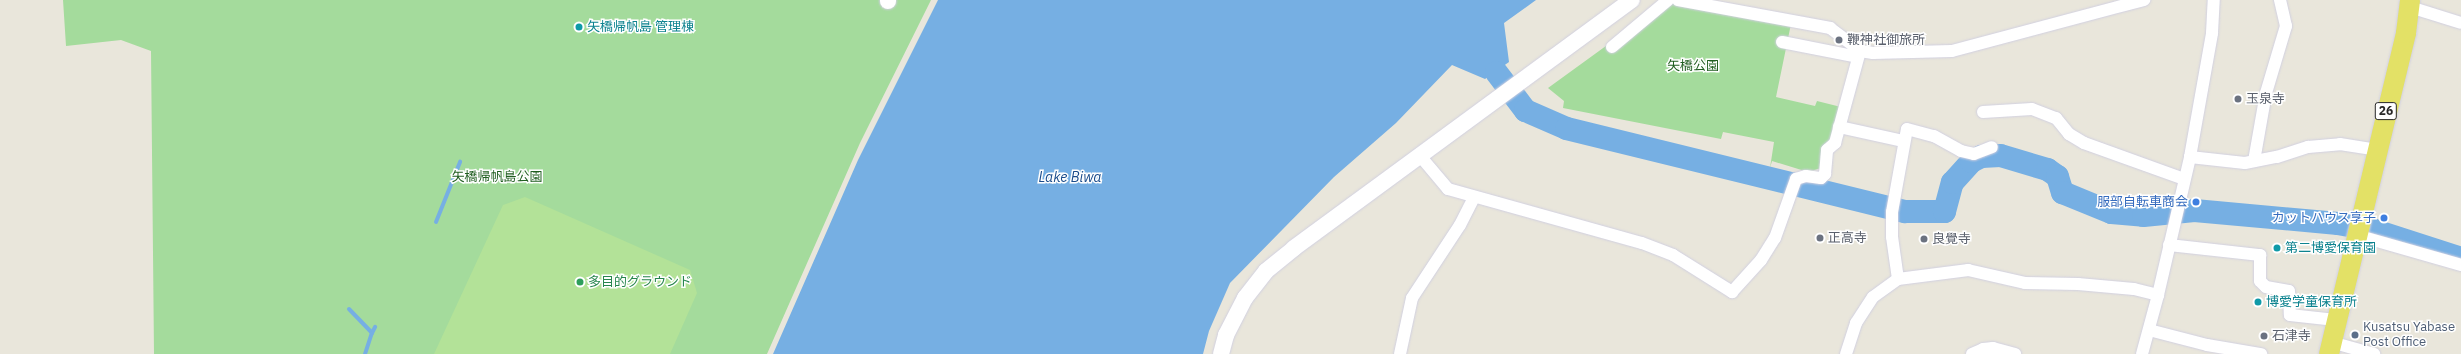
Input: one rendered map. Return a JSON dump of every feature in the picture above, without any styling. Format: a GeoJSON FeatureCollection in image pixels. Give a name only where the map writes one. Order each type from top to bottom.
{"type":"FeatureCollection","features":[{"type":"Feature","properties":{"kind":"main road","name":"26"},"geometry":{"type":"LineString","coordinates":[[2330,348],[2357,228],[2406,33],[2410,4]]}},
{"type":"Feature","properties":{"kind":"street"},"geometry":{"type":"LineString","coordinates":[[1221,354],[1226,335],[1245,298],[1266,271],[1294,248],[1421,157],[1632,0]]}},
{"type":"Feature","properties":{"kind":"street"},"geometry":{"type":"LineString","coordinates":[[1612,47],[1668,0]]}},
{"type":"Feature","properties":{"kind":"street"},"geometry":{"type":"LineString","coordinates":[[1678,0],[1830,28],[1859,54]]}},
{"type":"Feature","properties":{"kind":"street"},"geometry":{"type":"LineString","coordinates":[[1782,42],[1859,54],[1952,51],[2144,0]]}},
{"type":"Feature","properties":{"kind":"street"},"geometry":{"type":"LineString","coordinates":[[2142,354],[2158,295],[2190,157],[2212,33],[2214,0]]}},
{"type":"Feature","properties":{"kind":"street"},"geometry":{"type":"LineString","coordinates":[[2254,161],[2266,93],[2286,26],[2280,0]]}},
{"type":"Feature","properties":{"kind":"street"},"geometry":{"type":"LineString","coordinates":[[2410,4],[2461,23]]}},
{"type":"Feature","properties":{"kind":"street"},"geometry":{"type":"LineString","coordinates":[[1421,157],[1448,189],[1474,198],[1642,243],[1673,255],[1732,292],[1760,260],[1775,238],[1794,183],[1800,176],[1821,178],[1825,174],[1828,150],[1835,142],[1859,54]]}},
{"type":"Feature","properties":{"kind":"street"},"geometry":{"type":"LineString","coordinates":[[1983,112],[2032,109],[2056,118],[2068,134],[2084,143],[2184,179]]}},
{"type":"Feature","properties":{"kind":"street"},"geometry":{"type":"LineString","coordinates":[[1839,127],[1903,141]]}},
{"type":"Feature","properties":{"kind":"street"},"geometry":{"type":"LineString","coordinates":[[1898,279],[1892,237],[1892,209],[1903,141],[1907,129],[1934,136],[1961,151],[1974,154],[1992,148]]}},
{"type":"Feature","properties":{"kind":"street"},"geometry":{"type":"LineString","coordinates":[[2190,157],[2235,163],[2277,158],[2308,147],[2340,144],[2376,150]]}},
{"type":"Feature","properties":{"kind":"street"},"geometry":{"type":"LineString","coordinates":[[1400,354],[1412,298],[1460,225],[1474,198]]}},
{"type":"Feature","properties":{"kind":"street"},"geometry":{"type":"LineString","coordinates":[[2357,228],[2461,265]]}},
{"type":"Feature","properties":{"kind":"street"},"geometry":{"type":"LineString","coordinates":[[2169,245],[2260,255],[2260,281],[2266,287],[2289,291],[2290,315],[2336,320]]}},
{"type":"Feature","properties":{"kind":"street"},"geometry":{"type":"LineString","coordinates":[[1846,354],[1856,323],[1872,297],[1898,279],[1968,270],[2025,283],[2078,284],[2134,289],[2158,295]]}},
{"type":"Feature","properties":{"kind":"street"},"geometry":{"type":"LineString","coordinates":[[2149,330],[2207,346],[2261,354]]}},
{"type":"Feature","properties":{"kind":"street"},"geometry":{"type":"LineString","coordinates":[[1972,354],[1982,349],[1993,348],[2015,354]]}},
{"type":"Feature","properties":{"kind":"street"},"geometry":{"type":"LineString","coordinates":[[2330,348],[2374,354]]}},
{"type":"Feature","properties":{"kind":"green space","name":"矢橋帰帆島公園"},"geometry":{"type":"Polygon","coordinates":[[[63,0],[931,0],[860,143],[767,354],[154,354],[151,51],[121,40],[66,46],[63,0]]]}},
{"type":"Feature","properties":{"kind":"green space","name":"矢橋公園"},"geometry":{"type":"Polygon","coordinates":[[[1661,0],[1792,19],[1776,97],[1815,106],[1817,101],[1841,107],[1821,168],[1808,172],[1772,161],[1770,168],[1774,142],[1723,132],[1721,139],[1563,108],[1564,101],[1548,88],[1639,22],[1661,0]]]}},
{"type":"Feature","properties":{"kind":"green space","name":"多目的グラウンド"},"geometry":{"type":"Polygon","coordinates":[[[525,197],[690,270],[697,293],[670,354],[434,354],[503,205],[525,197]]]}},
{"type":"Feature","properties":{"kind":"water","name":"Lake Biwa"},"geometry":{"type":"Polygon","coordinates":[[[938,0],[1536,0],[1504,23],[1509,62],[1485,79],[1452,65],[1396,123],[1334,177],[1230,283],[1209,331],[1203,354],[773,354],[858,160],[938,0]]]}},
{"type":"Feature","properties":{"kind":"waterway"},"geometry":{"type":"LineString","coordinates":[[1496,72],[1525,110],[1566,128],[1905,211],[1944,211],[1952,182],[1971,161],[1981,156],[2000,155],[2047,169],[2057,176],[2062,192],[2111,212],[2143,215],[2194,210],[2337,223],[2371,229],[2461,258]]}},
{"type":"Feature","properties":{"kind":"waterway"},"geometry":{"type":"LineString","coordinates":[[436,222],[460,162]]}},
{"type":"Feature","properties":{"kind":"waterway"},"geometry":{"type":"LineString","coordinates":[[349,309],[372,333],[375,327]]}},
{"type":"Feature","properties":{"kind":"waterway"},"geometry":{"type":"LineString","coordinates":[[365,354],[372,333]]}},
{"type":"Feature","properties":{"kind":"place","name":"矢橋帰帆島 管理棟"},"geometry":{"type":"Point","coordinates":[579,27]}},
{"type":"Feature","properties":{"kind":"place","name":"鞭神社御旅所"},"geometry":{"type":"Point","coordinates":[1839,40]}},
{"type":"Feature","properties":{"kind":"place","name":"玉泉寺"},"geometry":{"type":"Point","coordinates":[2238,99]}},
{"type":"Feature","properties":{"kind":"place","name":"服部自転車商会"},"geometry":{"type":"Point","coordinates":[2196,202]}},
{"type":"Feature","properties":{"kind":"place","name":"カットハウス享子"},"geometry":{"type":"Point","coordinates":[2384,218]}},
{"type":"Feature","properties":{"kind":"place","name":"正高寺"},"geometry":{"type":"Point","coordinates":[1820,238]}},
{"type":"Feature","properties":{"kind":"place","name":"良覺寺"},"geometry":{"type":"Point","coordinates":[1924,239]}},
{"type":"Feature","properties":{"kind":"place","name":"第二博愛保育園"},"geometry":{"type":"Point","coordinates":[2277,248]}},
{"type":"Feature","properties":{"kind":"place","name":"多目的グラウンド"},"geometry":{"type":"Point","coordinates":[580,282]}},
{"type":"Feature","properties":{"kind":"place","name":"博愛学童保育所"},"geometry":{"type":"Point","coordinates":[2258,302]}},
{"type":"Feature","properties":{"kind":"place","name":"Kusatsu Yabase Post Office"},"geometry":{"type":"Point","coordinates":[2355,335]}},
{"type":"Feature","properties":{"kind":"place","name":"石津寺"},"geometry":{"type":"Point","coordinates":[2264,336]}}]}
